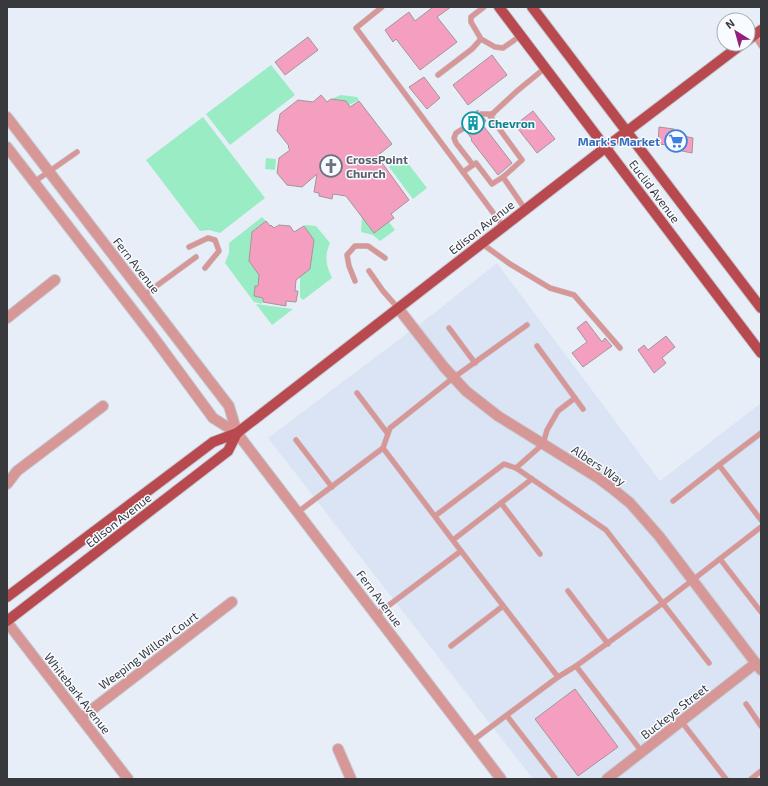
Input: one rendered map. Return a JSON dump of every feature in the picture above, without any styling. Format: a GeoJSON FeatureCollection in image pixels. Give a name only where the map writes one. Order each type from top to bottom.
{"type":"FeatureCollection","features":[{"type":"Feature","properties":{"kind":"main road","name":"Euclid Avenue"},"geometry":{"type":"LineString","coordinates":[[499,7],[761,353]]}},
{"type":"Feature","properties":{"kind":"main road","name":"Euclid Avenue"},"geometry":{"type":"LineString","coordinates":[[532,7],[760,304]]}},
{"type":"Feature","properties":{"kind":"main road","name":"Edison Avenue"},"geometry":{"type":"LineString","coordinates":[[7,597],[213,442],[237,433],[525,209],[732,52]]}},
{"type":"Feature","properties":{"kind":"main road","name":"Edison Avenue"},"geometry":{"type":"LineString","coordinates":[[7,622],[228,451],[237,433]]}},
{"type":"Feature","properties":{"kind":"street","name":"Fern Avenue"},"geometry":{"type":"LineString","coordinates":[[7,117],[229,406],[237,433]]}},
{"type":"Feature","properties":{"kind":"street","name":"Fern Avenue"},"geometry":{"type":"LineString","coordinates":[[7,147],[134,312],[213,418],[237,433],[501,779]]}},
{"type":"Feature","properties":{"kind":"street"},"geometry":{"type":"LineString","coordinates":[[7,318],[55,280]]}},
{"type":"Feature","properties":{"kind":"street","name":"Albers Way"},"geometry":{"type":"LineString","coordinates":[[398,308],[466,391],[482,404],[598,478],[630,503],[659,536],[759,664]]}},
{"type":"Feature","properties":{"kind":"street"},"geometry":{"type":"LineString","coordinates":[[7,484],[17,471],[103,406]]}},
{"type":"Feature","properties":{"kind":"street","name":"Weeping Willow Court"},"geometry":{"type":"LineString","coordinates":[[81,718],[232,602]]}},
{"type":"Feature","properties":{"kind":"street","name":"Whitebark Avenue"},"geometry":{"type":"LineString","coordinates":[[7,622],[128,779]]}},
{"type":"Feature","properties":{"kind":"street","name":"Buckeye Street"},"geometry":{"type":"LineString","coordinates":[[608,779],[681,721],[759,664]]}},
{"type":"Feature","properties":{"kind":"street"},"geometry":{"type":"LineString","coordinates":[[338,749],[351,779]]}},
{"type":"Feature","properties":{"kind":"lane"},"geometry":{"type":"LineString","coordinates":[[382,7],[356,28],[503,226]]}},
{"type":"Feature","properties":{"kind":"lane"},"geometry":{"type":"LineString","coordinates":[[484,7],[471,17],[471,22],[481,39],[495,47],[503,48],[520,36]]}},
{"type":"Feature","properties":{"kind":"lane"},"geometry":{"type":"LineString","coordinates":[[438,75],[481,39]]}},
{"type":"Feature","properties":{"kind":"lane"},"geometry":{"type":"LineString","coordinates":[[463,172],[476,163],[492,184],[503,177],[522,160],[490,116],[545,68]]}},
{"type":"Feature","properties":{"kind":"lane"},"geometry":{"type":"LineString","coordinates":[[481,114],[493,114]]}},
{"type":"Feature","properties":{"kind":"lane"},"geometry":{"type":"LineString","coordinates":[[464,128],[456,133],[454,138],[462,152],[473,165]]}},
{"type":"Feature","properties":{"kind":"lane"},"geometry":{"type":"LineString","coordinates":[[34,182],[77,152]]}},
{"type":"Feature","properties":{"kind":"lane"},"geometry":{"type":"LineString","coordinates":[[503,177],[525,209]]}},
{"type":"Feature","properties":{"kind":"lane"},"geometry":{"type":"LineString","coordinates":[[189,247],[208,238],[215,240],[219,251],[205,268]]}},
{"type":"Feature","properties":{"kind":"lane"},"geometry":{"type":"LineString","coordinates":[[481,243],[510,264],[550,288],[574,295],[620,348]]}},
{"type":"Feature","properties":{"kind":"lane"},"geometry":{"type":"LineString","coordinates":[[355,281],[348,266],[347,255],[355,246],[368,246],[385,258]]}},
{"type":"Feature","properties":{"kind":"lane"},"geometry":{"type":"LineString","coordinates":[[144,295],[196,257]]}},
{"type":"Feature","properties":{"kind":"lane"},"geometry":{"type":"LineString","coordinates":[[369,271],[383,291],[398,308]]}},
{"type":"Feature","properties":{"kind":"lane"},"geometry":{"type":"LineString","coordinates":[[298,512],[383,448],[390,428],[454,378],[527,325]]}},
{"type":"Feature","properties":{"kind":"lane"},"geometry":{"type":"LineString","coordinates":[[449,328],[475,363]]}},
{"type":"Feature","properties":{"kind":"lane"},"geometry":{"type":"LineString","coordinates":[[536,346],[583,409]]}},
{"type":"Feature","properties":{"kind":"lane"},"geometry":{"type":"LineString","coordinates":[[357,393],[388,434]]}},
{"type":"Feature","properties":{"kind":"lane"},"geometry":{"type":"LineString","coordinates":[[516,468],[543,444],[547,430],[554,416],[574,398]]}},
{"type":"Feature","properties":{"kind":"lane"},"geometry":{"type":"LineString","coordinates":[[673,501],[761,433]]}},
{"type":"Feature","properties":{"kind":"lane"},"geometry":{"type":"LineString","coordinates":[[296,440],[332,487]]}},
{"type":"Feature","properties":{"kind":"lane"},"geometry":{"type":"LineString","coordinates":[[383,448],[558,677]]}},
{"type":"Feature","properties":{"kind":"lane"},"geometry":{"type":"LineString","coordinates":[[435,516],[504,464],[516,468],[606,530],[708,663]]}},
{"type":"Feature","properties":{"kind":"lane"},"geometry":{"type":"LineString","coordinates":[[719,465],[761,520]]}},
{"type":"Feature","properties":{"kind":"lane"},"geometry":{"type":"LineString","coordinates":[[453,540],[532,479]]}},
{"type":"Feature","properties":{"kind":"lane"},"geometry":{"type":"LineString","coordinates":[[501,503],[540,554]]}},
{"type":"Feature","properties":{"kind":"lane"},"geometry":{"type":"LineString","coordinates":[[472,741],[558,677],[608,644],[761,527]]}},
{"type":"Feature","properties":{"kind":"lane"},"geometry":{"type":"LineString","coordinates":[[376,615],[461,551]]}},
{"type":"Feature","properties":{"kind":"lane"},"geometry":{"type":"LineString","coordinates":[[720,559],[761,612]]}},
{"type":"Feature","properties":{"kind":"lane"},"geometry":{"type":"LineString","coordinates":[[568,591],[608,644]]}},
{"type":"Feature","properties":{"kind":"lane"},"geometry":{"type":"LineString","coordinates":[[451,646],[503,606]]}},
{"type":"Feature","properties":{"kind":"lane"},"geometry":{"type":"LineString","coordinates":[[576,666],[642,752]]}},
{"type":"Feature","properties":{"kind":"lane"},"geometry":{"type":"LineString","coordinates":[[746,704],[761,726]]}},
{"type":"Feature","properties":{"kind":"lane"},"geometry":{"type":"LineString","coordinates":[[506,716],[555,778]]}},
{"type":"Feature","properties":{"kind":"lane"},"geometry":{"type":"LineString","coordinates":[[681,721],[726,779]]}},
{"type":"Feature","properties":{"kind":"lane"},"geometry":{"type":"LineString","coordinates":[[751,779],[761,771]]}},
{"type":"Feature","properties":{"kind":"shaded area"},"geometry":{"type":"Polygon","coordinates":[[[497,263],[660,481],[761,403],[761,779],[533,779],[268,438],[433,314],[497,263]]]}},
{"type":"Feature","properties":{"kind":"green space"},"geometry":{"type":"Polygon","coordinates":[[[271,65],[295,95],[230,145],[206,114],[271,65]]]}},
{"type":"Feature","properties":{"kind":"green space"},"geometry":{"type":"Polygon","coordinates":[[[341,95],[357,97],[359,100],[349,105],[346,101],[331,99],[341,95]]]}},
{"type":"Feature","properties":{"kind":"green space"},"geometry":{"type":"Polygon","coordinates":[[[203,117],[265,198],[220,233],[209,230],[200,231],[146,160],[203,117]]]}},
{"type":"Feature","properties":{"kind":"green space"},"geometry":{"type":"Polygon","coordinates":[[[403,157],[427,188],[413,199],[389,167],[403,157]]]}},
{"type":"Feature","properties":{"kind":"green space"},"geometry":{"type":"Polygon","coordinates":[[[266,158],[276,159],[275,170],[265,169],[266,158]]]}},
{"type":"Feature","properties":{"kind":"green space"},"geometry":{"type":"Polygon","coordinates":[[[362,216],[389,222],[395,230],[380,241],[373,235],[361,232],[362,216]]]}},
{"type":"Feature","properties":{"kind":"green space"},"geometry":{"type":"Polygon","coordinates":[[[262,217],[266,221],[252,232],[249,260],[259,275],[258,286],[255,286],[254,296],[263,298],[262,304],[254,302],[225,263],[229,253],[229,243],[262,217]]]}},
{"type":"Feature","properties":{"kind":"green space"},"geometry":{"type":"Polygon","coordinates":[[[304,226],[316,226],[330,243],[326,261],[332,278],[303,300],[300,297],[300,277],[310,269],[314,240],[304,226]]]}},
{"type":"Feature","properties":{"kind":"green space"},"geometry":{"type":"Polygon","coordinates":[[[256,304],[293,309],[272,325],[256,304]]]}},
{"type":"Feature","properties":{"kind":"building"},"geometry":{"type":"Polygon","coordinates":[[[433,7],[451,7],[437,17],[457,42],[420,70],[396,39],[393,42],[385,30],[409,12],[415,21],[433,7]]]}},
{"type":"Feature","properties":{"kind":"building"},"geometry":{"type":"Polygon","coordinates":[[[308,37],[318,50],[285,75],[275,62],[308,37]]]}},
{"type":"Feature","properties":{"kind":"building"},"geometry":{"type":"Polygon","coordinates":[[[492,55],[507,75],[468,105],[453,85],[492,55]]]}},
{"type":"Feature","properties":{"kind":"building"},"geometry":{"type":"Polygon","coordinates":[[[424,77],[440,98],[427,109],[409,87],[424,77]]]}},
{"type":"Feature","properties":{"kind":"building","name":"CrossPoint Church"},"geometry":{"type":"Polygon","coordinates":[[[321,95],[327,102],[331,99],[346,101],[350,107],[359,101],[392,144],[377,156],[409,200],[391,214],[394,218],[374,233],[346,196],[333,194],[332,199],[319,196],[319,193],[314,192],[317,174],[302,187],[287,185],[277,173],[279,158],[290,150],[288,147],[289,146],[277,131],[280,114],[298,100],[313,102],[321,95]]]}},
{"type":"Feature","properties":{"kind":"building"},"geometry":{"type":"Polygon","coordinates":[[[478,110],[478,116],[484,118],[486,121],[482,124],[512,163],[498,175],[471,140],[472,139],[466,131],[468,128],[467,126],[461,124],[478,110]]]}},
{"type":"Feature","properties":{"kind":"building"},"geometry":{"type":"Polygon","coordinates":[[[533,111],[555,139],[537,153],[515,125],[533,111]]]}},
{"type":"Feature","properties":{"kind":"building","name":"Mark's Market"},"geometry":{"type":"Polygon","coordinates":[[[659,127],[674,129],[674,134],[693,138],[692,153],[667,148],[667,145],[658,144],[659,127]]]}},
{"type":"Feature","properties":{"kind":"building"},"geometry":{"type":"Polygon","coordinates":[[[266,221],[274,228],[279,225],[290,226],[294,232],[304,226],[314,240],[310,269],[296,280],[295,291],[298,291],[296,302],[286,301],[286,306],[263,302],[263,298],[254,296],[255,286],[258,286],[259,275],[249,261],[252,232],[266,221]]]}},
{"type":"Feature","properties":{"kind":"building"},"geometry":{"type":"Polygon","coordinates":[[[586,321],[602,342],[605,338],[612,346],[583,367],[572,353],[587,342],[577,328],[586,321]]]}},
{"type":"Feature","properties":{"kind":"building"},"geometry":{"type":"Polygon","coordinates":[[[666,336],[675,347],[662,358],[666,363],[654,373],[638,350],[644,345],[648,350],[666,336]]]}},
{"type":"Feature","properties":{"kind":"building"},"geometry":{"type":"Polygon","coordinates":[[[575,689],[618,747],[578,776],[535,719],[575,689]]]}},
{"type":"Feature","properties":{"kind":"place","name":"Chevron"},"geometry":{"type":"Point","coordinates":[473,123]}},
{"type":"Feature","properties":{"kind":"place","name":"Mark's Market"},"geometry":{"type":"Point","coordinates":[676,141]}},
{"type":"Feature","properties":{"kind":"place","name":"CrossPoint Church"},"geometry":{"type":"Point","coordinates":[331,166]}}]}
